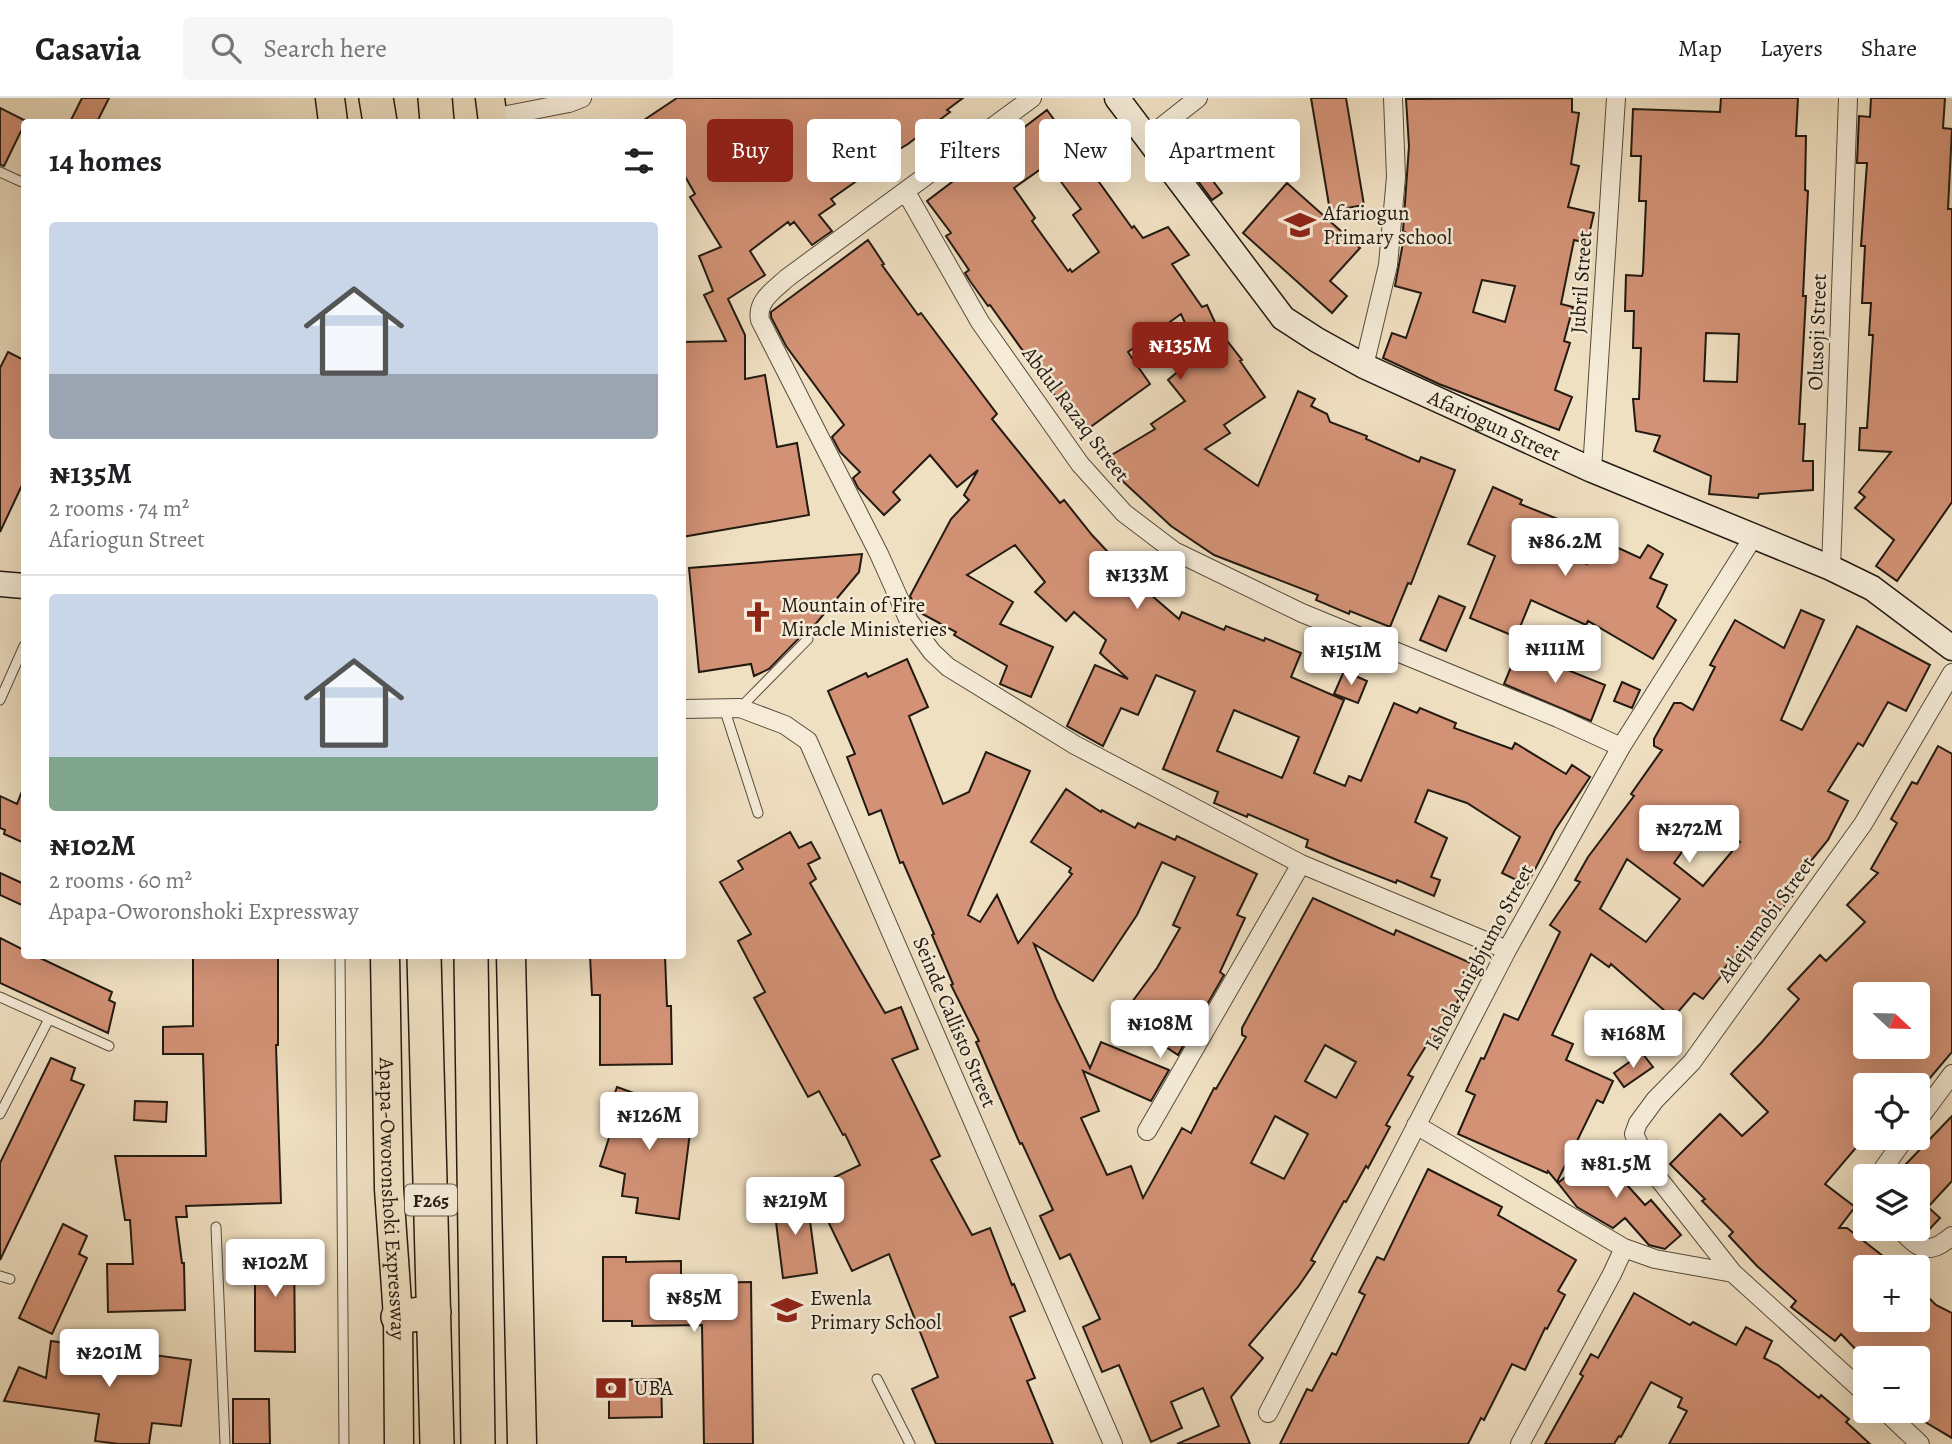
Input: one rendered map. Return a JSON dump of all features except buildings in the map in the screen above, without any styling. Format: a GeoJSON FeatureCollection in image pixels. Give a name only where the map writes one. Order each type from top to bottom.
{"type":"FeatureCollection","features":[{"type":"Feature","properties":{"kind":"highway"},"geometry":{"type":"LineString","coordinates":[[376,98],[380,119]]}},
{"type":"Feature","properties":{"kind":"highway"},"geometry":{"type":"LineString","coordinates":[[386,98],[389,119]]}},
{"type":"Feature","properties":{"kind":"highway"},"geometry":{"type":"LineString","coordinates":[[435,98],[437,119]]}},
{"type":"Feature","properties":{"kind":"highway","name":"Apapa-Oworonshoki Expressway"},"geometry":{"type":"LineString","coordinates":[[424,959],[437,1444]]}},
{"type":"Feature","properties":{"kind":"highway","name":"F265"},"geometry":{"type":"LineString","coordinates":[[471,959],[478,1444]]}},
{"type":"Feature","properties":{"kind":"highway"},"geometry":{"type":"LineString","coordinates":[[398,1317],[434,1312]]}},
{"type":"Feature","properties":{"kind":"main road"},"geometry":{"type":"LineString","coordinates":[[330,98],[333,119]]}},
{"type":"Feature","properties":{"kind":"main road","name":"Apapa-Oworonshoki Expressway"},"geometry":{"type":"LineString","coordinates":[[385,959],[388,1189],[398,1317],[398,1444]]}},
{"type":"Feature","properties":{"kind":"main road"},"geometry":{"type":"LineString","coordinates":[[511,959],[522,1444]]}},
{"type":"Feature","properties":{"kind":"street"},"geometry":{"type":"LineString","coordinates":[[492,113],[569,103],[582,98]]}},
{"type":"Feature","properties":{"kind":"street"},"geometry":{"type":"LineString","coordinates":[[1032,98],[787,278],[764,300],[758,312],[879,554],[909,621],[932,652],[948,667],[1075,745],[1301,864],[1507,950]]}},
{"type":"Feature","properties":{"kind":"street","name":"Afariogun Street"},"geometry":{"type":"LineString","coordinates":[[1117,98],[1145,138]]}},
{"type":"Feature","properties":{"kind":"street"},"geometry":{"type":"LineString","coordinates":[[1171,119],[1198,98]]}},
{"type":"Feature","properties":{"kind":"street"},"geometry":{"type":"LineString","coordinates":[[1364,366],[1388,265],[1396,177],[1392,98]]}},
{"type":"Feature","properties":{"kind":"street","name":"Jubril Street"},"geometry":{"type":"LineString","coordinates":[[1591,470],[1616,98]]}},
{"type":"Feature","properties":{"kind":"street","name":"Olusoji Street"},"geometry":{"type":"LineString","coordinates":[[1831,568],[1848,98]]}},
{"type":"Feature","properties":{"kind":"street","name":"Afariogun Street"},"geometry":{"type":"LineString","coordinates":[[1179,182],[1283,318],[1317,340],[1364,366],[1591,470],[1831,568],[1872,588],[1952,648]]}},
{"type":"Feature","properties":{"kind":"street","name":"Abdul Razaq Street"},"geometry":{"type":"LineString","coordinates":[[906,192],[980,323],[1080,464],[1124,513],[1174,551],[1302,613],[1558,718],[1621,747]]}},
{"type":"Feature","properties":{"kind":"street","name":"Ishola Anigbjumo Street"},"geometry":{"type":"LineString","coordinates":[[1268,1413],[1507,950],[1621,747],[1754,536]]}},
{"type":"Feature","properties":{"kind":"street"},"geometry":{"type":"LineString","coordinates":[[0,584],[21,586]]}},
{"type":"Feature","properties":{"kind":"street","name":"Adejumobi Street"},"geometry":{"type":"LineString","coordinates":[[1853,1382],[1733,1273],[1651,1169],[1634,1134],[1638,1123],[1655,1100],[1692,1062],[1863,824],[1952,673]]}},
{"type":"Feature","properties":{"kind":"street","name":"Seinde Callisto Street"},"geometry":{"type":"LineString","coordinates":[[686,709],[732,708],[785,725],[808,741],[1114,1444]]}},
{"type":"Feature","properties":{"kind":"street"},"geometry":{"type":"LineString","coordinates":[[1147,1131],[1301,864]]}},
{"type":"Feature","properties":{"kind":"street"},"geometry":{"type":"LineString","coordinates":[[1930,1104],[1952,1074]]}},
{"type":"Feature","properties":{"kind":"street"},"geometry":{"type":"LineString","coordinates":[[1416,1125],[1624,1248],[1655,1259],[1733,1273]]}},
{"type":"Feature","properties":{"kind":"street"},"geometry":{"type":"LineString","coordinates":[[1911,1241],[1916,1246],[1929,1248],[1942,1244],[1952,1236]]}},
{"type":"Feature","properties":{"kind":"street"},"geometry":{"type":"LineString","coordinates":[[1520,1444],[1624,1248]]}},
{"type":"Feature","properties":{"kind":"street"},"geometry":{"type":"LineString","coordinates":[[1898,1423],[1920,1444]]}},
{"type":"Feature","properties":{"kind":"lane"},"geometry":{"type":"LineString","coordinates":[[0,172],[21,182]]}},
{"type":"Feature","properties":{"kind":"lane"},"geometry":{"type":"LineString","coordinates":[[758,813],[732,708],[808,639]]}},
{"type":"Feature","properties":{"kind":"lane"},"geometry":{"type":"LineString","coordinates":[[0,700],[21,653]]}},
{"type":"Feature","properties":{"kind":"lane"},"geometry":{"type":"LineString","coordinates":[[340,959],[344,1444]]}},
{"type":"Feature","properties":{"kind":"lane"},"geometry":{"type":"LineString","coordinates":[[0,997],[109,1046]]}},
{"type":"Feature","properties":{"kind":"lane"},"geometry":{"type":"LineString","coordinates":[[0,1114],[50,1019]]}},
{"type":"Feature","properties":{"kind":"lane"},"geometry":{"type":"LineString","coordinates":[[216,1227],[225,1444]]}},
{"type":"Feature","properties":{"kind":"lane"},"geometry":{"type":"LineString","coordinates":[[0,1276],[10,1279]]}},
{"type":"Feature","properties":{"kind":"lane"},"geometry":{"type":"LineString","coordinates":[[877,1379],[910,1444]]}},
{"type":"Feature","properties":{"kind":"place","name":"Afariogun Primary school"},"geometry":{"type":"Point","coordinates":[1300,225]}},
{"type":"Feature","properties":{"kind":"place","name":"Mountain of Fire Miracle Ministeries"},"geometry":{"type":"Point","coordinates":[758,617]}},
{"type":"Feature","properties":{"kind":"place","name":"Ewenla Primary School"},"geometry":{"type":"Point","coordinates":[787,1310]}},
{"type":"Feature","properties":{"kind":"place","name":"UBA"},"geometry":{"type":"Point","coordinates":[611,1388]}}]}
